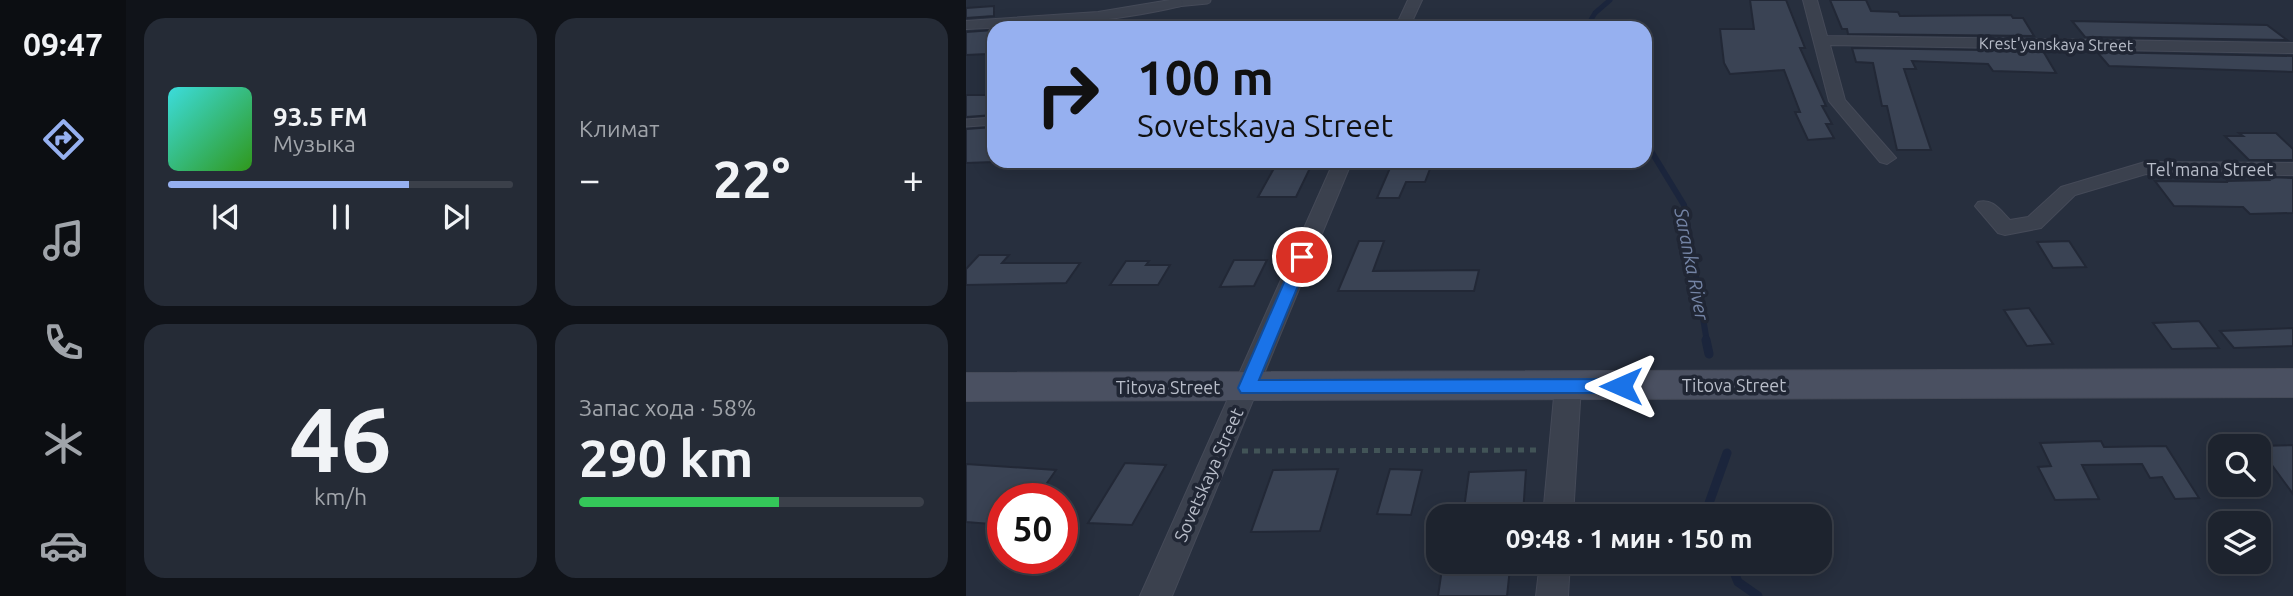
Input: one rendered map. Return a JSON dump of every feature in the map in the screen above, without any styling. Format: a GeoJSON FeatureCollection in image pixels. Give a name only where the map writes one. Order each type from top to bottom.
{"type":"FeatureCollection","features":[{"type":"Feature","properties":{"kind":"main road","name":"Titova Street"},"geometry":{"type":"LineString","coordinates":[[966,387],[2293,383]]}},
{"type":"Feature","properties":{"kind":"street"},"geometry":{"type":"LineString","coordinates":[[1405,21],[1415,0]]}},
{"type":"Feature","properties":{"kind":"street"},"geometry":{"type":"LineString","coordinates":[[1810,0],[1838,101],[1887,158]]}},
{"type":"Feature","properties":{"kind":"street"},"geometry":{"type":"LineString","coordinates":[[1052,21],[1142,11],[1179,2]]}},
{"type":"Feature","properties":{"kind":"street"},"geometry":{"type":"LineString","coordinates":[[966,25],[987,24]]}},
{"type":"Feature","properties":{"kind":"street","name":"Krest'yanskaya Street"},"geometry":{"type":"LineString","coordinates":[[1819,40],[2293,48]]}},
{"type":"Feature","properties":{"kind":"street","name":"Sovetskaya Street"},"geometry":{"type":"LineString","coordinates":[[1156,596],[1340,168]]}},
{"type":"Feature","properties":{"kind":"street","name":"Tel'mana Street"},"geometry":{"type":"LineString","coordinates":[[1985,206],[2006,228],[2034,223],[2068,191],[2145,168],[2293,169]]}},
{"type":"Feature","properties":{"kind":"street"},"geometry":{"type":"LineString","coordinates":[[1559,504],[1568,386]]}},
{"type":"Feature","properties":{"kind":"street"},"geometry":{"type":"LineString","coordinates":[[1552,596],[1554,574]]}},
{"type":"Feature","properties":{"kind":"lane"},"geometry":{"type":"LineString","coordinates":[[1179,2],[1207,0]]}},
{"type":"Feature","properties":{"kind":"lane"},"geometry":{"type":"LineString","coordinates":[[966,123],[987,122]]}},
{"type":"Feature","properties":{"kind":"path"},"geometry":{"type":"LineString","coordinates":[[1219,451],[1563,450]]}},
{"type":"Feature","properties":{"kind":"building"},"geometry":{"type":"Polygon","coordinates":[[[1750,0],[1786,0],[1805,48],[1800,48],[1826,106],[1822,106],[1832,124],[1826,124],[1834,138],[1808,140],[1795,112],[1800,112],[1784,70],[1730,74],[1724,63],[1720,29],[1754,29],[1750,0]]]}},
{"type":"Feature","properties":{"kind":"building"},"geometry":{"type":"Polygon","coordinates":[[[1830,0],[1866,0],[1871,11],[1898,12],[1900,16],[2011,15],[2013,18],[2023,18],[2034,36],[1848,34],[1847,29],[1842,29],[1830,0]]]}},
{"type":"Feature","properties":{"kind":"building"},"geometry":{"type":"Polygon","coordinates":[[[994,6],[994,16],[966,18],[966,8],[994,6]]]}},
{"type":"Feature","properties":{"kind":"building"},"geometry":{"type":"Polygon","coordinates":[[[2072,21],[2267,25],[2287,40],[2085,37],[2072,21]]]}},
{"type":"Feature","properties":{"kind":"building"},"geometry":{"type":"Polygon","coordinates":[[[987,30],[987,54],[966,55],[966,32],[987,30]]]}},
{"type":"Feature","properties":{"kind":"building"},"geometry":{"type":"Polygon","coordinates":[[[1852,48],[2043,51],[2056,73],[1993,71],[1988,64],[1912,61],[1916,69],[1904,69],[1931,150],[1897,150],[1887,106],[1882,106],[1873,63],[1856,62],[1852,48]]]}},
{"type":"Feature","properties":{"kind":"building"},"geometry":{"type":"Polygon","coordinates":[[[2097,52],[2293,56],[2293,72],[2109,66],[2097,52]]]}},
{"type":"Feature","properties":{"kind":"building"},"geometry":{"type":"Polygon","coordinates":[[[966,95],[987,95],[987,116],[966,117],[966,95]]]}},
{"type":"Feature","properties":{"kind":"building"},"geometry":{"type":"Polygon","coordinates":[[[987,128],[987,162],[966,163],[966,129],[987,128]]]}},
{"type":"Feature","properties":{"kind":"building"},"geometry":{"type":"Polygon","coordinates":[[[2239,133],[2276,133],[2293,149],[2293,160],[2249,160],[2225,136],[2243,136],[2239,133]]]}},
{"type":"Feature","properties":{"kind":"building"},"geometry":{"type":"Polygon","coordinates":[[[1274,168],[1310,168],[1296,197],[1258,197],[1274,168]]]}},
{"type":"Feature","properties":{"kind":"building"},"geometry":{"type":"Polygon","coordinates":[[[1390,168],[1430,168],[1425,182],[1406,182],[1399,198],[1377,198],[1390,168]]]}},
{"type":"Feature","properties":{"kind":"building"},"geometry":{"type":"Polygon","coordinates":[[[2266,177],[2293,178],[2293,213],[2250,214],[2243,207],[2174,206],[2155,181],[2269,180],[2266,177]]]}},
{"type":"Feature","properties":{"kind":"building"},"geometry":{"type":"Polygon","coordinates":[[[1359,241],[1384,241],[1373,271],[1479,270],[1474,291],[1338,291],[1359,241]]]}},
{"type":"Feature","properties":{"kind":"building"},"geometry":{"type":"Polygon","coordinates":[[[2069,241],[2086,267],[2053,268],[2037,242],[2069,241]]]}},
{"type":"Feature","properties":{"kind":"building"},"geometry":{"type":"Polygon","coordinates":[[[979,255],[1009,255],[1002,263],[1080,263],[1066,283],[966,285],[966,269],[979,255]]]}},
{"type":"Feature","properties":{"kind":"building"},"geometry":{"type":"Polygon","coordinates":[[[1234,260],[1267,260],[1254,286],[1220,287],[1234,260]]]}},
{"type":"Feature","properties":{"kind":"building"},"geometry":{"type":"Polygon","coordinates":[[[1126,261],[1149,261],[1146,265],[1170,265],[1158,285],[1110,285],[1126,261]]]}},
{"type":"Feature","properties":{"kind":"building"},"geometry":{"type":"Polygon","coordinates":[[[2029,308],[2053,344],[2027,346],[2004,310],[2029,308]]]}},
{"type":"Feature","properties":{"kind":"building"},"geometry":{"type":"Polygon","coordinates":[[[2199,321],[2219,348],[2172,349],[2153,323],[2199,321]]]}},
{"type":"Feature","properties":{"kind":"building"},"geometry":{"type":"Polygon","coordinates":[[[2293,328],[2293,346],[2234,348],[2220,331],[2293,328]]]}},
{"type":"Feature","properties":{"kind":"building"},"geometry":{"type":"Polygon","coordinates":[[[2101,441],[2104,447],[2166,446],[2199,498],[2175,499],[2162,477],[2150,478],[2142,464],[2082,465],[2099,499],[2055,500],[2038,467],[2051,466],[2040,443],[2101,441]]]}},
{"type":"Feature","properties":{"kind":"building"},"geometry":{"type":"Polygon","coordinates":[[[2293,445],[2293,494],[2271,464],[2271,446],[2293,445]]]}},
{"type":"Feature","properties":{"kind":"building"},"geometry":{"type":"Polygon","coordinates":[[[1125,463],[1166,465],[1132,525],[1088,523],[1125,463]]]}},
{"type":"Feature","properties":{"kind":"building"},"geometry":{"type":"Polygon","coordinates":[[[966,464],[1056,470],[1047,483],[987,483],[987,524],[966,522],[966,464]]]}},
{"type":"Feature","properties":{"kind":"building"},"geometry":{"type":"Polygon","coordinates":[[[1338,469],[1320,531],[1251,532],[1273,470],[1338,469]]]}},
{"type":"Feature","properties":{"kind":"building"},"geometry":{"type":"Polygon","coordinates":[[[1390,469],[1422,470],[1411,515],[1377,514],[1390,469]]]}},
{"type":"Feature","properties":{"kind":"building"},"geometry":{"type":"Polygon","coordinates":[[[1526,470],[1524,504],[1465,504],[1469,472],[1526,470]]]}},
{"type":"Feature","properties":{"kind":"building"},"geometry":{"type":"Polygon","coordinates":[[[1441,574],[1509,574],[1507,596],[1438,596],[1441,574]]]}},
{"type":"Feature","properties":{"kind":"waterway","name":"Saranka River"},"geometry":{"type":"LineString","coordinates":[[1590,21],[1610,0]]}},
{"type":"Feature","properties":{"kind":"waterway","name":"Saranka River"},"geometry":{"type":"LineString","coordinates":[[1652,153],[1684,205],[1707,342]]}},
{"type":"Feature","properties":{"kind":"waterway","name":"Saranka River"},"geometry":{"type":"LineString","coordinates":[[1706,340],[1709,354]]}},
{"type":"Feature","properties":{"kind":"waterway","name":"Saranka River"},"geometry":{"type":"LineString","coordinates":[[1709,504],[1727,453]]}},
{"type":"Feature","properties":{"kind":"waterway","name":"Saranka River"},"geometry":{"type":"LineString","coordinates":[[1735,574],[1738,582],[1758,596]]}},
{"type":"Feature","properties":{"kind":"route"},"geometry":{"type":"LineString","coordinates":[[1302,257],[1247,388],[1621,386]]}}]}
